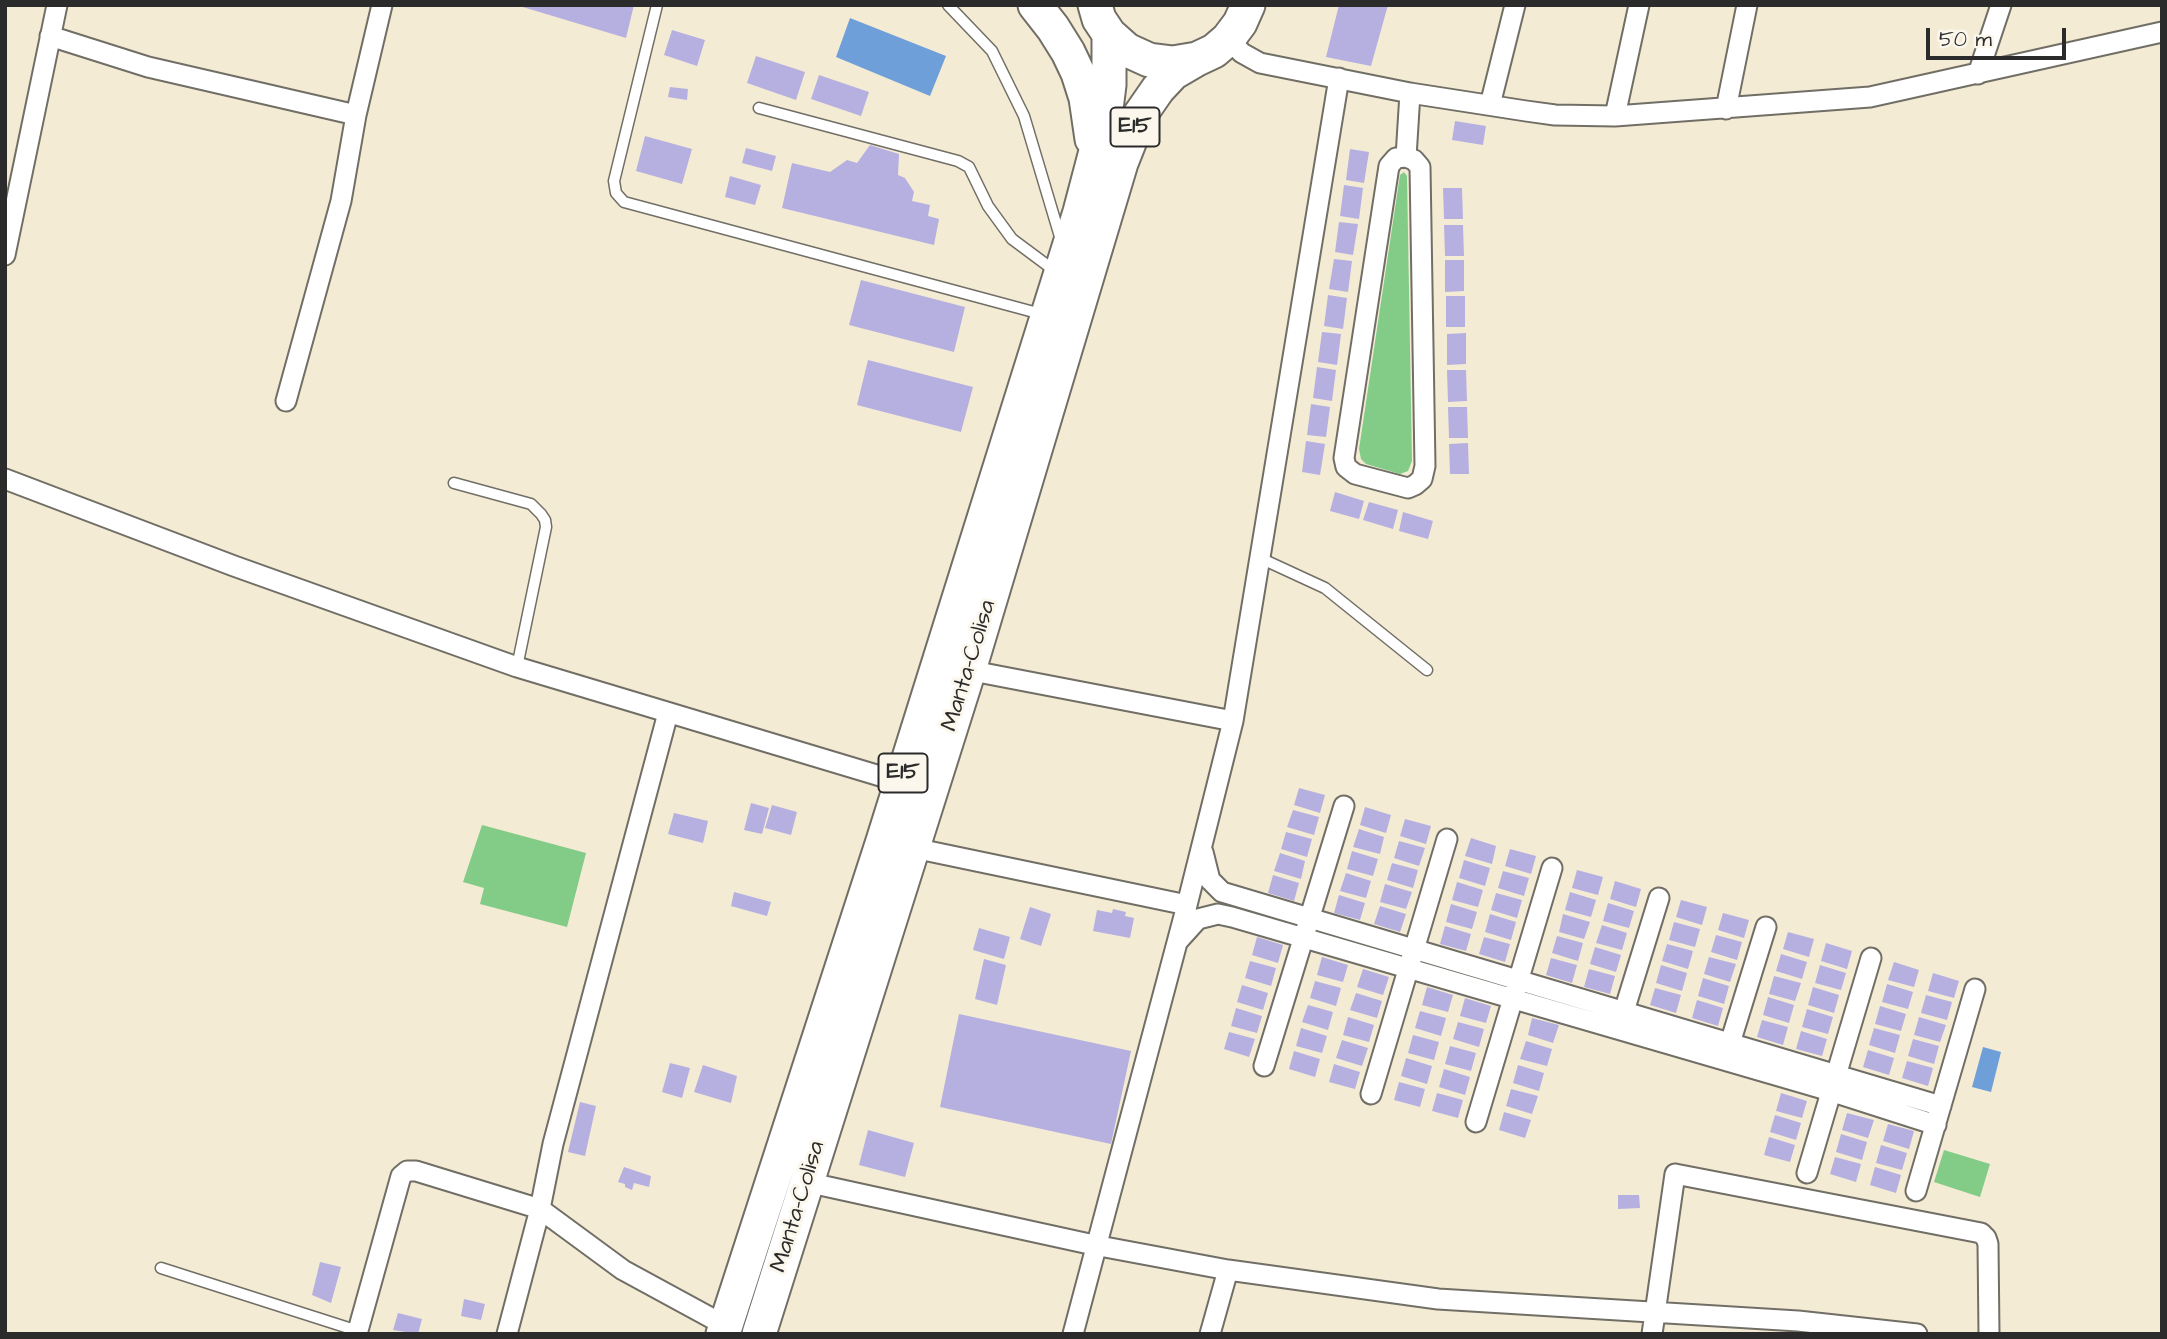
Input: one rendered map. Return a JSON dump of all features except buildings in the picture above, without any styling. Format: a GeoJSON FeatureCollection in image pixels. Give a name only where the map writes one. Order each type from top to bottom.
{"type":"FeatureCollection","features":[{"type":"Feature","properties":{"kind":"highway"},"geometry":{"type":"LineString","coordinates":[[1035,5],[1068,52],[1077,73],[1086,98],[1095,156]]}},
{"type":"Feature","properties":{"kind":"highway","name":"E15"},"geometry":{"type":"LineString","coordinates":[[1094,16],[1127,50],[1149,60],[1173,63],[1197,59],[1214,51],[1240,23],[1248,5]]}},
{"type":"Feature","properties":{"kind":"highway","name":"Manta-Colisa"},"geometry":{"type":"LineString","coordinates":[[725,1330],[898,844],[900,782],[953,667],[1047,315],[1105,117],[1109,85],[1094,16]]}},
{"type":"Feature","properties":{"kind":"highway","name":"Manta-Colisa"},"geometry":{"type":"LineString","coordinates":[[760,1334],[806,1182],[898,844],[953,667],[1121,163],[1140,115],[1158,89],[1173,73],[1197,59]]}},
{"type":"Feature","properties":{"kind":"street"},"geometry":{"type":"LineString","coordinates":[[5,255],[57,5]]}},
{"type":"Feature","properties":{"kind":"street"},"geometry":{"type":"LineString","coordinates":[[286,401],[341,201],[356,115],[382,5]]}},
{"type":"Feature","properties":{"kind":"street"},"geometry":{"type":"LineString","coordinates":[[1490,105],[1515,5]]}},
{"type":"Feature","properties":{"kind":"street"},"geometry":{"type":"LineString","coordinates":[[1615,116],[1639,5]]}},
{"type":"Feature","properties":{"kind":"street"},"geometry":{"type":"LineString","coordinates":[[1726,109],[1747,5]]}},
{"type":"Feature","properties":{"kind":"street"},"geometry":{"type":"LineString","coordinates":[[1978,74],[2001,5]]}},
{"type":"Feature","properties":{"kind":"street"},"geometry":{"type":"LineString","coordinates":[[1228,39],[1242,53],[1260,63],[1410,93],[1555,115],[1615,116],[1870,97],[2162,32]]}},
{"type":"Feature","properties":{"kind":"street"},"geometry":{"type":"LineString","coordinates":[[50,36],[148,67],[356,115]]}},
{"type":"Feature","properties":{"kind":"street"},"geometry":{"type":"LineString","coordinates":[[1073,1334],[1094,1245],[1177,943],[1233,721],[1339,78]]}},
{"type":"Feature","properties":{"kind":"street"},"geometry":{"type":"LineString","coordinates":[[1406,157],[1410,93]]}},
{"type":"Feature","properties":{"kind":"street"},"geometry":{"type":"LineString","coordinates":[[1406,157],[1414,160],[1420,167],[1425,466],[1422,479],[1408,488],[1352,473],[1346,467],[1344,458],[1389,166],[1396,159],[1406,157]]}},
{"type":"Feature","properties":{"kind":"street"},"geometry":{"type":"LineString","coordinates":[[5,479],[234,566],[517,667],[900,782]]}},
{"type":"Feature","properties":{"kind":"street"},"geometry":{"type":"LineString","coordinates":[[953,667],[1233,721]]}},
{"type":"Feature","properties":{"kind":"street"},"geometry":{"type":"LineString","coordinates":[[507,1334],[540,1209],[553,1144],[668,713]]}},
{"type":"Feature","properties":{"kind":"street"},"geometry":{"type":"LineString","coordinates":[[1264,1066],[1344,806]]}},
{"type":"Feature","properties":{"kind":"street"},"geometry":{"type":"LineString","coordinates":[[1371,1094],[1447,839]]}},
{"type":"Feature","properties":{"kind":"street"},"geometry":{"type":"LineString","coordinates":[[898,844],[1187,905]]}},
{"type":"Feature","properties":{"kind":"street"},"geometry":{"type":"LineString","coordinates":[[1202,846],[1208,874],[1216,888],[1307,929]]}},
{"type":"Feature","properties":{"kind":"street"},"geometry":{"type":"LineString","coordinates":[[1476,1122],[1552,867]]}},
{"type":"Feature","properties":{"kind":"street"},"geometry":{"type":"LineString","coordinates":[[1236,918],[1242,898]]}},
{"type":"Feature","properties":{"kind":"street"},"geometry":{"type":"LineString","coordinates":[[1619,1030],[1658,898]]}},
{"type":"Feature","properties":{"kind":"street"},"geometry":{"type":"LineString","coordinates":[[1177,943],[1198,919],[1218,915],[1307,929],[1516,990],[1619,1030],[1728,1051]]}},
{"type":"Feature","properties":{"kind":"street"},"geometry":{"type":"LineString","coordinates":[[1728,1051],[1766,927]]}},
{"type":"Feature","properties":{"kind":"street"},"geometry":{"type":"LineString","coordinates":[[1807,1174],[1871,958]]}},
{"type":"Feature","properties":{"kind":"street"},"geometry":{"type":"LineString","coordinates":[[1916,1191],[1975,989]]}},
{"type":"Feature","properties":{"kind":"street"},"geometry":{"type":"LineString","coordinates":[[1516,990],[1624,1011],[1728,1051],[1833,1083],[1941,1106]]}},
{"type":"Feature","properties":{"kind":"street"},"geometry":{"type":"LineString","coordinates":[[1833,1083],[1936,1125]]}},
{"type":"Feature","properties":{"kind":"street"},"geometry":{"type":"LineString","coordinates":[[358,1332],[401,1177],[407,1171],[416,1171],[540,1209],[623,1270],[725,1330]]}},
{"type":"Feature","properties":{"kind":"street"},"geometry":{"type":"LineString","coordinates":[[1652,1334],[1675,1174],[1981,1233],[1988,1244],[1989,1334]]}},
{"type":"Feature","properties":{"kind":"street"},"geometry":{"type":"LineString","coordinates":[[806,1182],[1094,1245],[1228,1270],[1438,1299],[1798,1321],[1917,1334]]}},
{"type":"Feature","properties":{"kind":"street"},"geometry":{"type":"LineString","coordinates":[[1210,1334],[1228,1270]]}},
{"type":"Feature","properties":{"kind":"lane"},"geometry":{"type":"LineString","coordinates":[[656,5],[614,181],[616,193],[624,202],[1047,315]]}},
{"type":"Feature","properties":{"kind":"lane"},"geometry":{"type":"LineString","coordinates":[[948,5],[992,51],[1024,116],[1063,266]]}},
{"type":"Feature","properties":{"kind":"lane"},"geometry":{"type":"LineString","coordinates":[[759,108],[958,161],[969,167],[988,206],[1012,239],[1063,266]]}},
{"type":"Feature","properties":{"kind":"lane"},"geometry":{"type":"LineString","coordinates":[[454,483],[531,505],[545,520],[546,527],[517,667]]}},
{"type":"Feature","properties":{"kind":"lane"},"geometry":{"type":"LineString","coordinates":[[1258,558],[1325,588],[1427,670]]}},
{"type":"Feature","properties":{"kind":"lane"},"geometry":{"type":"LineString","coordinates":[[160,1268],[358,1332]]}},
{"type":"Feature","properties":{"kind":"green space"},"geometry":{"type":"Polygon","coordinates":[[[1404,172],[1407,176],[1412,461],[1408,471],[1400,474],[1366,464],[1361,459],[1359,449],[1400,175],[1404,172]]]}},
{"type":"Feature","properties":{"kind":"green space"},"geometry":{"type":"Polygon","coordinates":[[[482,825],[586,853],[567,927],[480,904],[484,888],[463,882],[482,825]]]}},
{"type":"Feature","properties":{"kind":"green space"},"geometry":{"type":"Polygon","coordinates":[[[1944,1150],[1990,1164],[1980,1197],[1934,1182],[1944,1150]]]}},
{"type":"Feature","properties":{"kind":"water"},"geometry":{"type":"Polygon","coordinates":[[[850,18],[946,56],[930,96],[836,57],[850,18]]]}},
{"type":"Feature","properties":{"kind":"water"},"geometry":{"type":"Polygon","coordinates":[[[1983,1047],[2001,1052],[1991,1092],[1972,1087],[1983,1047]]]}}]}
